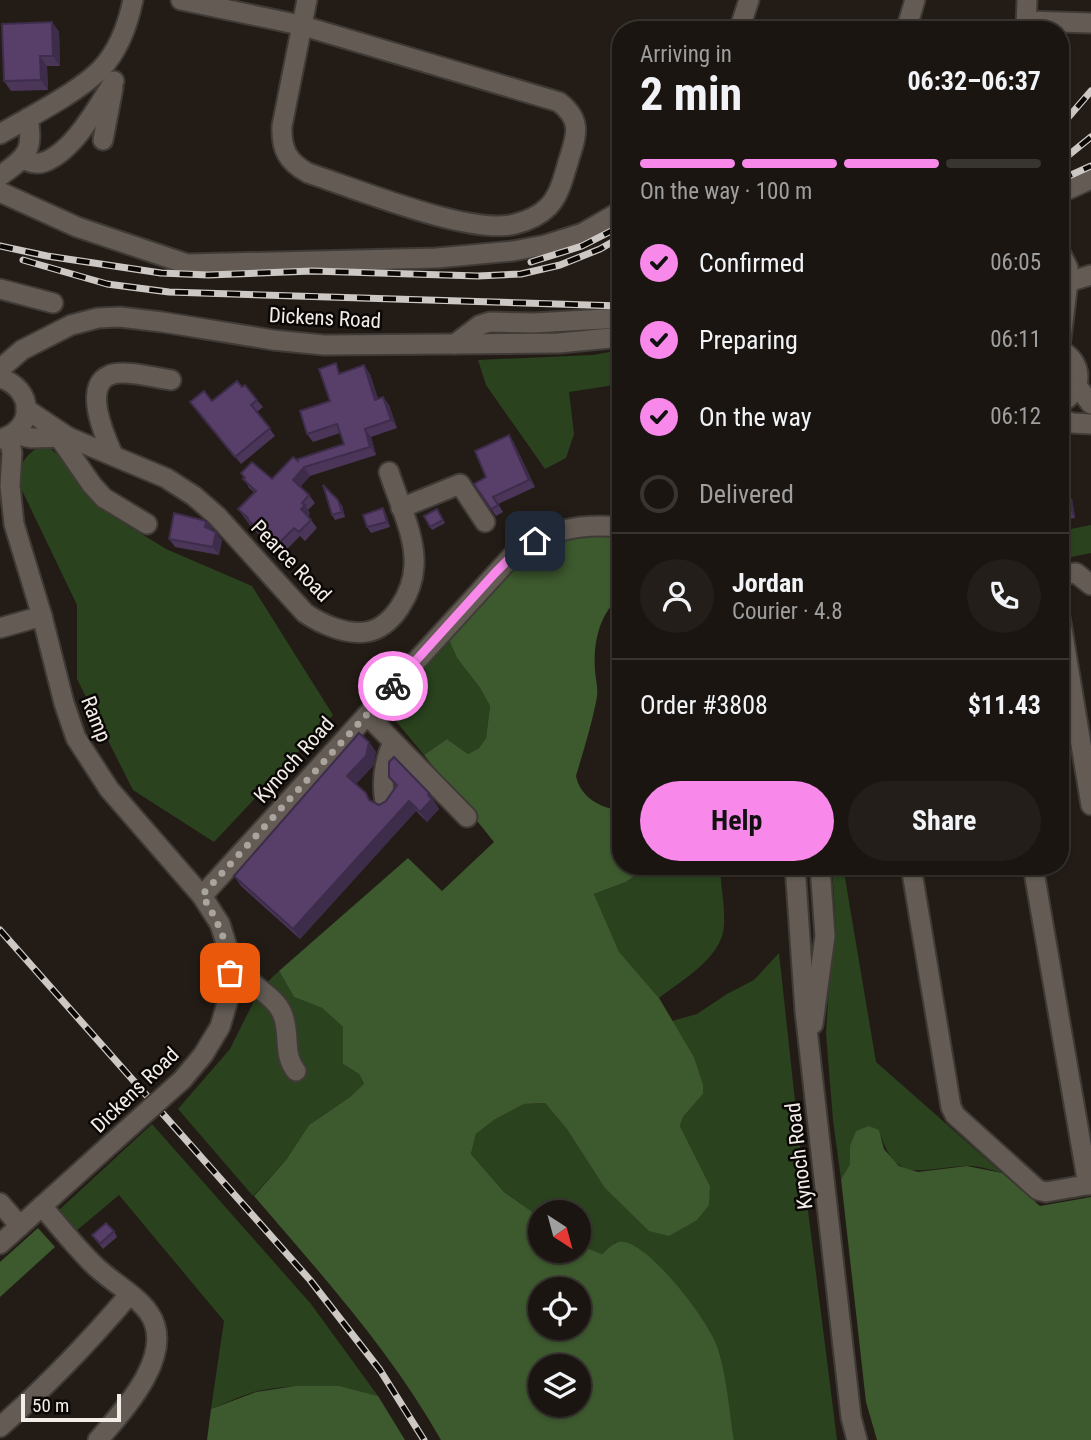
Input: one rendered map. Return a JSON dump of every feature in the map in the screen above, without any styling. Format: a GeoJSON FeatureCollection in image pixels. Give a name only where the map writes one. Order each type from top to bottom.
{"type":"FeatureCollection","features":[{"type":"Feature","properties":{"kind":"street"},"geometry":{"type":"LineString","coordinates":[[103,140],[119,42],[133,0]]}},
{"type":"Feature","properties":{"kind":"street"},"geometry":{"type":"LineString","coordinates":[[181,0],[300,25],[559,102],[569,110],[576,122],[576,137],[560,188],[551,205],[537,216],[513,225],[481,225],[439,216],[308,173],[295,166],[287,157],[282,143],[282,126],[300,25],[307,0]]}},
{"type":"Feature","properties":{"kind":"street"},"geometry":{"type":"LineString","coordinates":[[742,21],[749,0]]}},
{"type":"Feature","properties":{"kind":"street"},"geometry":{"type":"LineString","coordinates":[[909,21],[915,0]]}},
{"type":"Feature","properties":{"kind":"street"},"geometry":{"type":"LineString","coordinates":[[1026,21],[1027,0]]}},
{"type":"Feature","properties":{"kind":"street"},"geometry":{"type":"LineString","coordinates":[[1069,24],[1091,23]]}},
{"type":"Feature","properties":{"kind":"street"},"geometry":{"type":"LineString","coordinates":[[0,134],[81,85],[101,69],[119,42]]}},
{"type":"Feature","properties":{"kind":"street"},"geometry":{"type":"LineString","coordinates":[[22,159],[34,163],[44,162],[57,154],[73,140],[114,81]]}},
{"type":"Feature","properties":{"kind":"street"},"geometry":{"type":"LineString","coordinates":[[0,176],[22,159],[29,149],[31,137],[28,118]]}},
{"type":"Feature","properties":{"kind":"street"},"geometry":{"type":"LineString","coordinates":[[1069,189],[1091,180]]}},
{"type":"Feature","properties":{"kind":"street"},"geometry":{"type":"LineString","coordinates":[[0,192],[77,228],[187,264],[437,258],[513,251],[545,245],[583,233],[612,216]]}},
{"type":"Feature","properties":{"kind":"street"},"geometry":{"type":"LineString","coordinates":[[1069,266],[1091,275]]}},
{"type":"Feature","properties":{"kind":"street"},"geometry":{"type":"LineString","coordinates":[[0,289],[52,303]]}},
{"type":"Feature","properties":{"kind":"street","name":"Dickens Road"},"geometry":{"type":"LineString","coordinates":[[0,369],[22,350],[71,325],[97,318],[120,317],[324,345],[559,343],[612,338]]}},
{"type":"Feature","properties":{"kind":"street"},"geometry":{"type":"LineString","coordinates":[[455,344],[471,331],[490,322],[534,323],[612,319]]}},
{"type":"Feature","properties":{"kind":"street"},"geometry":{"type":"LineString","coordinates":[[8,437],[21,427],[26,409],[20,390],[20,373],[35,345]]}},
{"type":"Feature","properties":{"kind":"street"},"geometry":{"type":"LineString","coordinates":[[1069,356],[1083,371],[1091,404]]}},
{"type":"Feature","properties":{"kind":"street"},"geometry":{"type":"LineString","coordinates":[[1069,396],[1083,371]]}},
{"type":"Feature","properties":{"kind":"street"},"geometry":{"type":"LineString","coordinates":[[113,455],[102,431],[97,408],[99,386],[110,375],[121,373],[171,380]]}},
{"type":"Feature","properties":{"kind":"street"},"geometry":{"type":"LineString","coordinates":[[0,378],[12,382],[20,390]]}},
{"type":"Feature","properties":{"kind":"street","name":"Pearce Road"},"geometry":{"type":"LineString","coordinates":[[26,409],[63,437],[166,478],[194,496],[217,516],[305,613],[319,623],[352,632],[368,632],[396,613],[412,581],[415,565],[413,550],[389,472]]}},
{"type":"Feature","properties":{"kind":"street"},"geometry":{"type":"LineString","coordinates":[[1069,422],[1091,424]]}},
{"type":"Feature","properties":{"kind":"street","name":"Pearce Road"},"geometry":{"type":"LineString","coordinates":[[8,437],[63,437]]}},
{"type":"Feature","properties":{"kind":"street","name":"Ramp"},"geometry":{"type":"LineString","coordinates":[[8,437],[12,453],[10,486],[14,524],[42,616],[64,703],[82,747],[109,789],[202,895]]}},
{"type":"Feature","properties":{"kind":"street"},"geometry":{"type":"LineString","coordinates":[[63,437],[92,485],[104,498],[147,524]]}},
{"type":"Feature","properties":{"kind":"street"},"geometry":{"type":"LineString","coordinates":[[401,508],[460,484],[485,522]]}},
{"type":"Feature","properties":{"kind":"street","name":"Ramp"},"geometry":{"type":"LineString","coordinates":[[0,500],[14,524]]}},
{"type":"Feature","properties":{"kind":"street","name":"Kynoch Road"},"geometry":{"type":"LineString","coordinates":[[202,895],[513,555],[535,541],[564,529],[612,527]]}},
{"type":"Feature","properties":{"kind":"street"},"geometry":{"type":"LineString","coordinates":[[1069,574],[1076,573],[1091,585]]}},
{"type":"Feature","properties":{"kind":"street"},"geometry":{"type":"LineString","coordinates":[[0,628],[42,616]]}},
{"type":"Feature","properties":{"kind":"street"},"geometry":{"type":"LineString","coordinates":[[1069,672],[1091,805]]}},
{"type":"Feature","properties":{"kind":"street"},"geometry":{"type":"LineString","coordinates":[[367,715],[467,817]]}},
{"type":"Feature","properties":{"kind":"street"},"geometry":{"type":"LineString","coordinates":[[385,802],[383,776],[393,741]]}},
{"type":"Feature","properties":{"kind":"street","name":"Kynoch Road"},"geometry":{"type":"LineString","coordinates":[[796,875],[808,1038],[851,1417],[858,1440]]}},
{"type":"Feature","properties":{"kind":"street"},"geometry":{"type":"LineString","coordinates":[[808,1038],[816,1010],[825,936],[821,875]]}},
{"type":"Feature","properties":{"kind":"street"},"geometry":{"type":"LineString","coordinates":[[912,875],[951,1107],[955,1115],[1038,1190],[1046,1192],[1089,1184],[1035,875]]}},
{"type":"Feature","properties":{"kind":"street","name":"Dickens Road"},"geometry":{"type":"LineString","coordinates":[[0,1244],[182,1080],[203,1055],[220,1027],[231,990],[230,956],[220,924],[202,895]]}},
{"type":"Feature","properties":{"kind":"street"},"geometry":{"type":"LineString","coordinates":[[230,956],[249,981],[281,1009],[289,1057],[296,1071]]}},
{"type":"Feature","properties":{"kind":"street"},"geometry":{"type":"LineString","coordinates":[[0,1203],[20,1226]]}},
{"type":"Feature","properties":{"kind":"street"},"geometry":{"type":"LineString","coordinates":[[42,1206],[93,1264],[149,1314],[154,1324],[156,1349],[149,1373],[98,1440]]}},
{"type":"Feature","properties":{"kind":"street"},"geometry":{"type":"LineString","coordinates":[[0,1427],[97,1333],[129,1295]]}},
{"type":"Feature","properties":{"kind":"green space"},"geometry":{"type":"Polygon","coordinates":[[[612,352],[612,385],[569,392],[574,434],[566,458],[545,469],[486,385],[478,360],[593,355],[612,352]]]}},
{"type":"Feature","properties":{"kind":"green space"},"geometry":{"type":"Polygon","coordinates":[[[40,446],[50,448],[59,456],[85,493],[106,512],[166,549],[252,586],[333,715],[214,842],[133,790],[77,679],[77,605],[18,482],[24,461],[40,446]]]}},
{"type":"Feature","properties":{"kind":"green space"},"geometry":{"type":"Polygon","coordinates":[[[1091,525],[1091,553],[1069,557],[1069,529],[1091,525]]]}},
{"type":"Feature","properties":{"kind":"green space"},"geometry":{"type":"Polygon","coordinates":[[[593,535],[612,536],[612,604],[599,630],[595,660],[597,697],[576,776],[587,796],[612,808],[612,875],[636,875],[626,882],[594,894],[619,952],[659,998],[694,1057],[703,1085],[703,1094],[683,1117],[680,1126],[710,1186],[709,1205],[697,1220],[669,1236],[649,1231],[605,1188],[567,1129],[545,1103],[524,1104],[494,1120],[476,1134],[471,1154],[504,1192],[528,1209],[528,1264],[592,1264],[592,1250],[602,1254],[615,1243],[624,1242],[636,1247],[664,1271],[704,1322],[718,1349],[734,1440],[441,1440],[377,1344],[254,1196],[286,1160],[309,1125],[364,1084],[359,1074],[343,1064],[343,1027],[322,1008],[294,997],[279,971],[408,858],[442,891],[494,842],[424,755],[447,739],[468,754],[479,748],[486,738],[490,706],[457,658],[448,638],[495,586],[528,558],[569,540],[593,535]]]}},
{"type":"Feature","properties":{"kind":"green space"},"geometry":{"type":"Polygon","coordinates":[[[448,638],[457,658],[490,706],[486,738],[479,748],[468,754],[447,739],[424,755],[390,714],[448,638]]]}},
{"type":"Feature","properties":{"kind":"green space"},"geometry":{"type":"Polygon","coordinates":[[[636,875],[721,875],[724,925],[717,947],[700,967],[659,998],[619,953],[594,894],[626,882],[636,875]]]}},
{"type":"Feature","properties":{"kind":"green space"},"geometry":{"type":"Polygon","coordinates":[[[833,875],[845,875],[876,1062],[1002,1173],[970,1166],[922,1170],[902,1167],[893,1160],[879,1130],[850,1146],[850,1164],[841,1179],[826,1033],[836,930],[833,875]]]}},
{"type":"Feature","properties":{"kind":"green space"},"geometry":{"type":"Polygon","coordinates":[[[779,953],[837,1440],[734,1440],[718,1349],[616,1242],[602,1254],[592,1250],[592,1200],[528,1200],[528,1209],[504,1192],[471,1154],[476,1134],[494,1120],[524,1104],[545,1103],[567,1128],[710,1186],[680,1126],[683,1117],[703,1094],[694,1057],[672,1021],[697,1014],[754,980],[779,953]]]}},
{"type":"Feature","properties":{"kind":"green space"},"geometry":{"type":"Polygon","coordinates":[[[279,971],[294,997],[322,1008],[343,1027],[343,1064],[359,1074],[364,1085],[309,1125],[286,1160],[253,1196],[178,1109],[230,1049],[260,989],[279,971]]]}},
{"type":"Feature","properties":{"kind":"green space"},"geometry":{"type":"Polygon","coordinates":[[[152,1124],[311,1304],[378,1396],[333,1388],[274,1388],[252,1393],[211,1409],[224,1321],[119,1195],[76,1231],[58,1211],[152,1124]]]}},
{"type":"Feature","properties":{"kind":"green space"},"geometry":{"type":"Polygon","coordinates":[[[869,1126],[879,1130],[884,1149],[899,1166],[918,1172],[967,1166],[1002,1173],[1040,1206],[1091,1197],[1091,1440],[877,1440],[866,1402],[841,1179],[850,1164],[850,1146],[856,1131],[869,1126]]]}},
{"type":"Feature","properties":{"kind":"green space"},"geometry":{"type":"Polygon","coordinates":[[[38,1228],[55,1247],[0,1297],[0,1262],[38,1228]]]}},
{"type":"Feature","properties":{"kind":"green space"},"geometry":{"type":"Polygon","coordinates":[[[295,1386],[339,1386],[378,1396],[405,1440],[207,1440],[211,1409],[256,1392],[295,1386]]]}},
{"type":"Feature","properties":{"kind":"building"},"geometry":{"type":"Polygon","coordinates":[[[52,22],[53,56],[40,56],[41,80],[4,81],[2,24],[52,22]]]}},
{"type":"Feature","properties":{"kind":"building"},"geometry":{"type":"Polygon","coordinates":[[[336,363],[339,374],[364,365],[375,400],[383,397],[391,420],[365,429],[370,447],[304,467],[293,480],[309,495],[302,503],[305,505],[301,509],[311,520],[299,532],[294,528],[275,547],[238,509],[256,491],[243,479],[245,478],[241,473],[252,462],[272,479],[293,457],[298,461],[344,444],[337,424],[307,434],[300,411],[330,401],[319,369],[336,363]]]}},
{"type":"Feature","properties":{"kind":"building"},"geometry":{"type":"Polygon","coordinates":[[[237,381],[242,387],[245,385],[257,400],[251,405],[270,428],[235,457],[190,402],[204,391],[212,401],[237,381]]]}},
{"type":"Feature","properties":{"kind":"building"},"geometry":{"type":"Polygon","coordinates":[[[509,435],[529,480],[493,497],[498,505],[491,509],[474,484],[486,477],[475,451],[509,435]]]}},
{"type":"Feature","properties":{"kind":"building"},"geometry":{"type":"Polygon","coordinates":[[[323,485],[338,500],[342,512],[332,515],[323,485]]]}},
{"type":"Feature","properties":{"kind":"building"},"geometry":{"type":"Polygon","coordinates":[[[383,508],[387,522],[367,527],[363,515],[383,508]]]}},
{"type":"Feature","properties":{"kind":"building"},"geometry":{"type":"Polygon","coordinates":[[[437,509],[443,520],[430,527],[424,516],[437,509]]]}},
{"type":"Feature","properties":{"kind":"building"},"geometry":{"type":"Polygon","coordinates":[[[174,513],[206,521],[205,527],[216,532],[213,547],[169,539],[174,513]]]}},
{"type":"Feature","properties":{"kind":"building"},"geometry":{"type":"Polygon","coordinates":[[[359,733],[369,742],[366,756],[347,776],[366,793],[369,800],[379,805],[386,801],[397,785],[389,777],[389,762],[394,757],[432,799],[420,812],[409,801],[293,929],[234,876],[359,733]]]}},
{"type":"Feature","properties":{"kind":"building"},"geometry":{"type":"Polygon","coordinates":[[[106,1223],[114,1231],[100,1244],[92,1235],[106,1223]]]}},
{"type":"Feature","properties":{"kind":"railway"},"geometry":{"type":"LineString","coordinates":[[1069,117],[1091,91]]}},
{"type":"Feature","properties":{"kind":"railway"},"geometry":{"type":"LineString","coordinates":[[1069,155],[1091,137]]}},
{"type":"Feature","properties":{"kind":"railway"},"geometry":{"type":"LineString","coordinates":[[1069,176],[1091,166]]}},
{"type":"Feature","properties":{"kind":"railway"},"geometry":{"type":"LineString","coordinates":[[531,262],[582,246],[612,231]]}},
{"type":"Feature","properties":{"kind":"railway"},"geometry":{"type":"LineString","coordinates":[[0,246],[161,273],[208,275],[312,271],[478,276],[521,274],[560,265],[612,242]]}},
{"type":"Feature","properties":{"kind":"railway"},"geometry":{"type":"LineString","coordinates":[[23,260],[107,284],[169,292],[612,306]]}},
{"type":"Feature","properties":{"kind":"railway"},"geometry":{"type":"LineString","coordinates":[[0,930],[310,1280],[380,1370],[424,1440]]}},
{"type":"Feature","properties":{"kind":"way so far"},"geometry":{"type":"LineString","coordinates":[[230,973],[230,956],[220,924],[202,895],[393,686]]}},
{"type":"Feature","properties":{"kind":"route"},"geometry":{"type":"LineString","coordinates":[[393,686],[495,573],[513,555],[535,541]]}}]}
